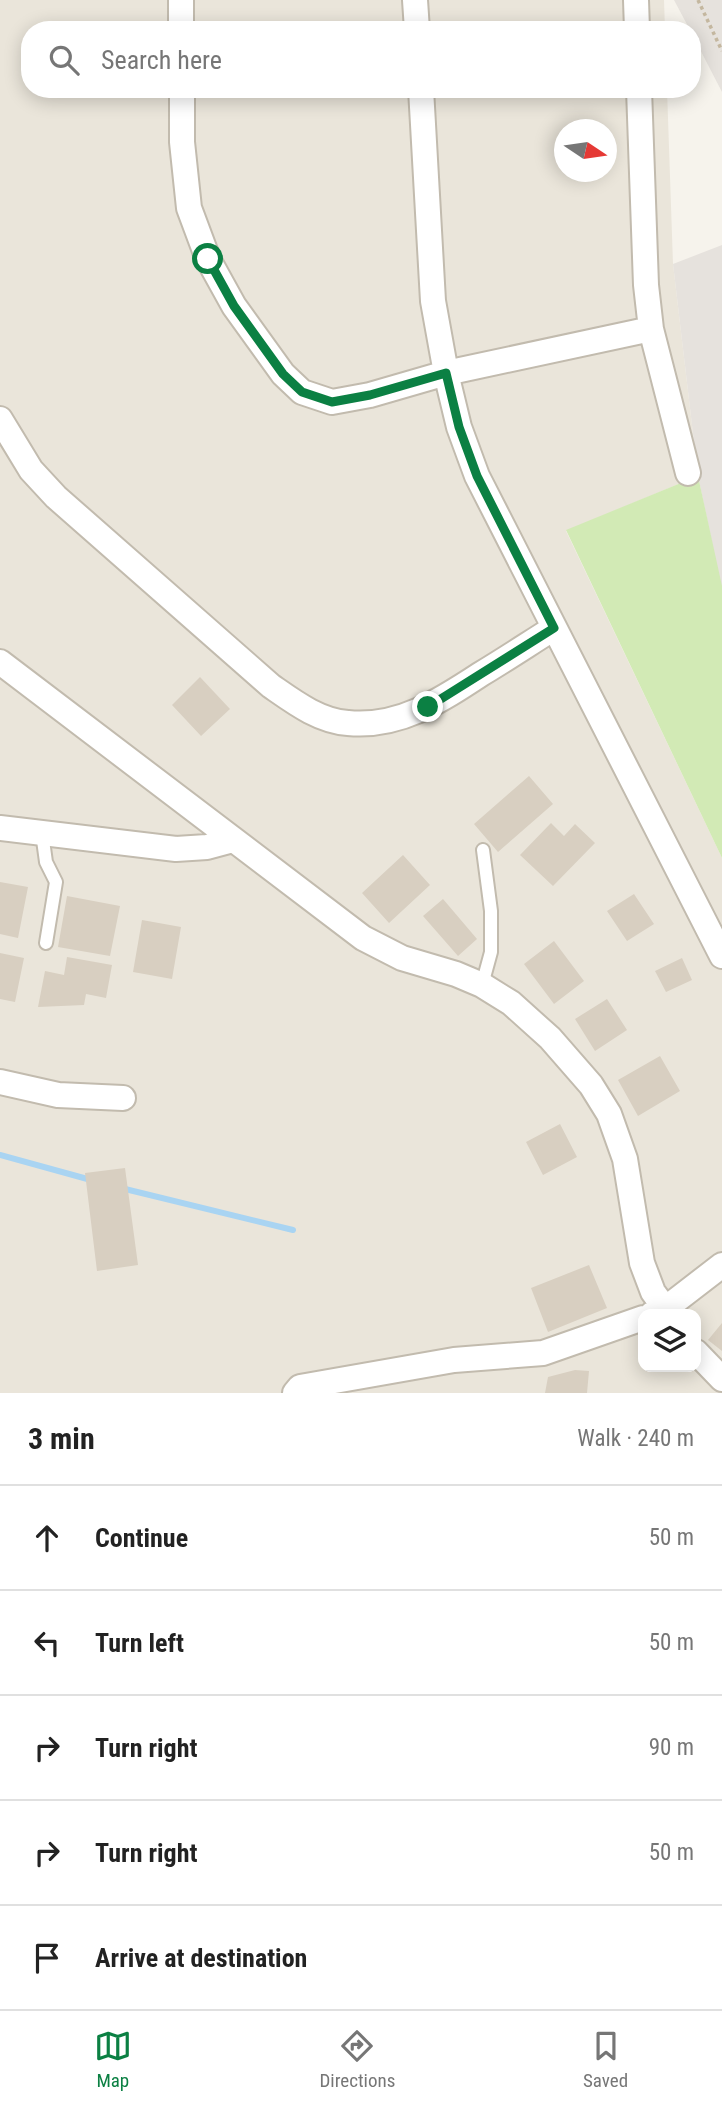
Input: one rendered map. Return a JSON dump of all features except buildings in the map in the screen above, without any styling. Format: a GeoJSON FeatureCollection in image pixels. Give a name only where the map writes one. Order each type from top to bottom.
{"type":"FeatureCollection","features":[{"type":"Feature","properties":{"kind":"street"},"geometry":{"type":"LineString","coordinates":[[181,0],[181,21]]}},
{"type":"Feature","properties":{"kind":"street"},"geometry":{"type":"LineString","coordinates":[[415,0],[416,21]]}},
{"type":"Feature","properties":{"kind":"street"},"geometry":{"type":"LineString","coordinates":[[636,0],[637,21]]}},
{"type":"Feature","properties":{"kind":"street"},"geometry":{"type":"LineString","coordinates":[[182,98],[182,142],[189,208],[208,259],[234,306],[283,374],[302,392],[332,402],[370,395],[446,373],[651,330]]}},
{"type":"Feature","properties":{"kind":"street"},"geometry":{"type":"LineString","coordinates":[[422,98],[433,301],[459,427],[477,476],[722,956]]}},
{"type":"Feature","properties":{"kind":"street"},"geometry":{"type":"LineString","coordinates":[[639,98],[646,285],[651,330],[688,473]]}},
{"type":"Feature","properties":{"kind":"street"},"geometry":{"type":"LineString","coordinates":[[0,419],[31,470],[56,497],[271,686],[300,706],[325,717],[347,723],[378,723],[404,718],[439,701],[554,628]]}},
{"type":"Feature","properties":{"kind":"street"},"geometry":{"type":"LineString","coordinates":[[0,662],[326,911],[384,950],[482,985],[510,1003],[550,1038],[592,1085],[609,1114],[625,1159],[642,1263],[656,1309]]}},
{"type":"Feature","properties":{"kind":"street"},"geometry":{"type":"LineString","coordinates":[[0,828],[176,849],[207,848],[233,840]]}},
{"type":"Feature","properties":{"kind":"street"},"geometry":{"type":"LineString","coordinates":[[0,1082],[58,1095],[123,1098]]}},
{"type":"Feature","properties":{"kind":"street"},"geometry":{"type":"LineString","coordinates":[[664,1309],[722,1265]]}},
{"type":"Feature","properties":{"kind":"street"},"geometry":{"type":"LineString","coordinates":[[295,1393],[300,1387],[454,1360],[542,1353],[638,1320]]}},
{"type":"Feature","properties":{"kind":"street"},"geometry":{"type":"LineString","coordinates":[[701,1357],[722,1379]]}},
{"type":"Feature","properties":{"kind":"lane"},"geometry":{"type":"LineString","coordinates":[[42,833],[46,862],[56,882],[46,943]]}},
{"type":"Feature","properties":{"kind":"lane"},"geometry":{"type":"LineString","coordinates":[[482,985],[491,952],[491,911],[483,850]]}},
{"type":"Feature","properties":{"kind":"path"},"geometry":{"type":"LineString","coordinates":[[698,0],[722,51]]}},
{"type":"Feature","properties":{"kind":"shaded area"},"geometry":{"type":"Polygon","coordinates":[[[0,0],[664,0],[665,21],[21,21],[21,98],[667,98],[673,264],[698,476],[566,531],[722,858],[722,1393],[0,1393],[0,0]]]}},
{"type":"Feature","properties":{"kind":"shaded area"},"geometry":{"type":"Polygon","coordinates":[[[674,0],[722,0],[722,92],[701,51],[701,21],[685,21],[674,0]]]}},
{"type":"Feature","properties":{"kind":"shaded area"},"geometry":{"type":"Polygon","coordinates":[[[722,245],[721,586],[698,476],[673,264],[722,245]]]}},
{"type":"Feature","properties":{"kind":"green space"},"geometry":{"type":"Polygon","coordinates":[[[698,476],[722,586],[722,858],[566,530],[698,476]]]}},
{"type":"Feature","properties":{"kind":"waterway"},"geometry":{"type":"LineString","coordinates":[[0,1155],[91,1180]]}},
{"type":"Feature","properties":{"kind":"waterway"},"geometry":{"type":"LineString","coordinates":[[121,1188],[293,1230]]}},
{"type":"Feature","properties":{"kind":"route"},"geometry":{"type":"LineString","coordinates":[[208,259],[234,306],[283,374],[302,392],[332,402],[370,395],[446,373],[459,427],[477,476],[554,628],[428,707]]}}]}
